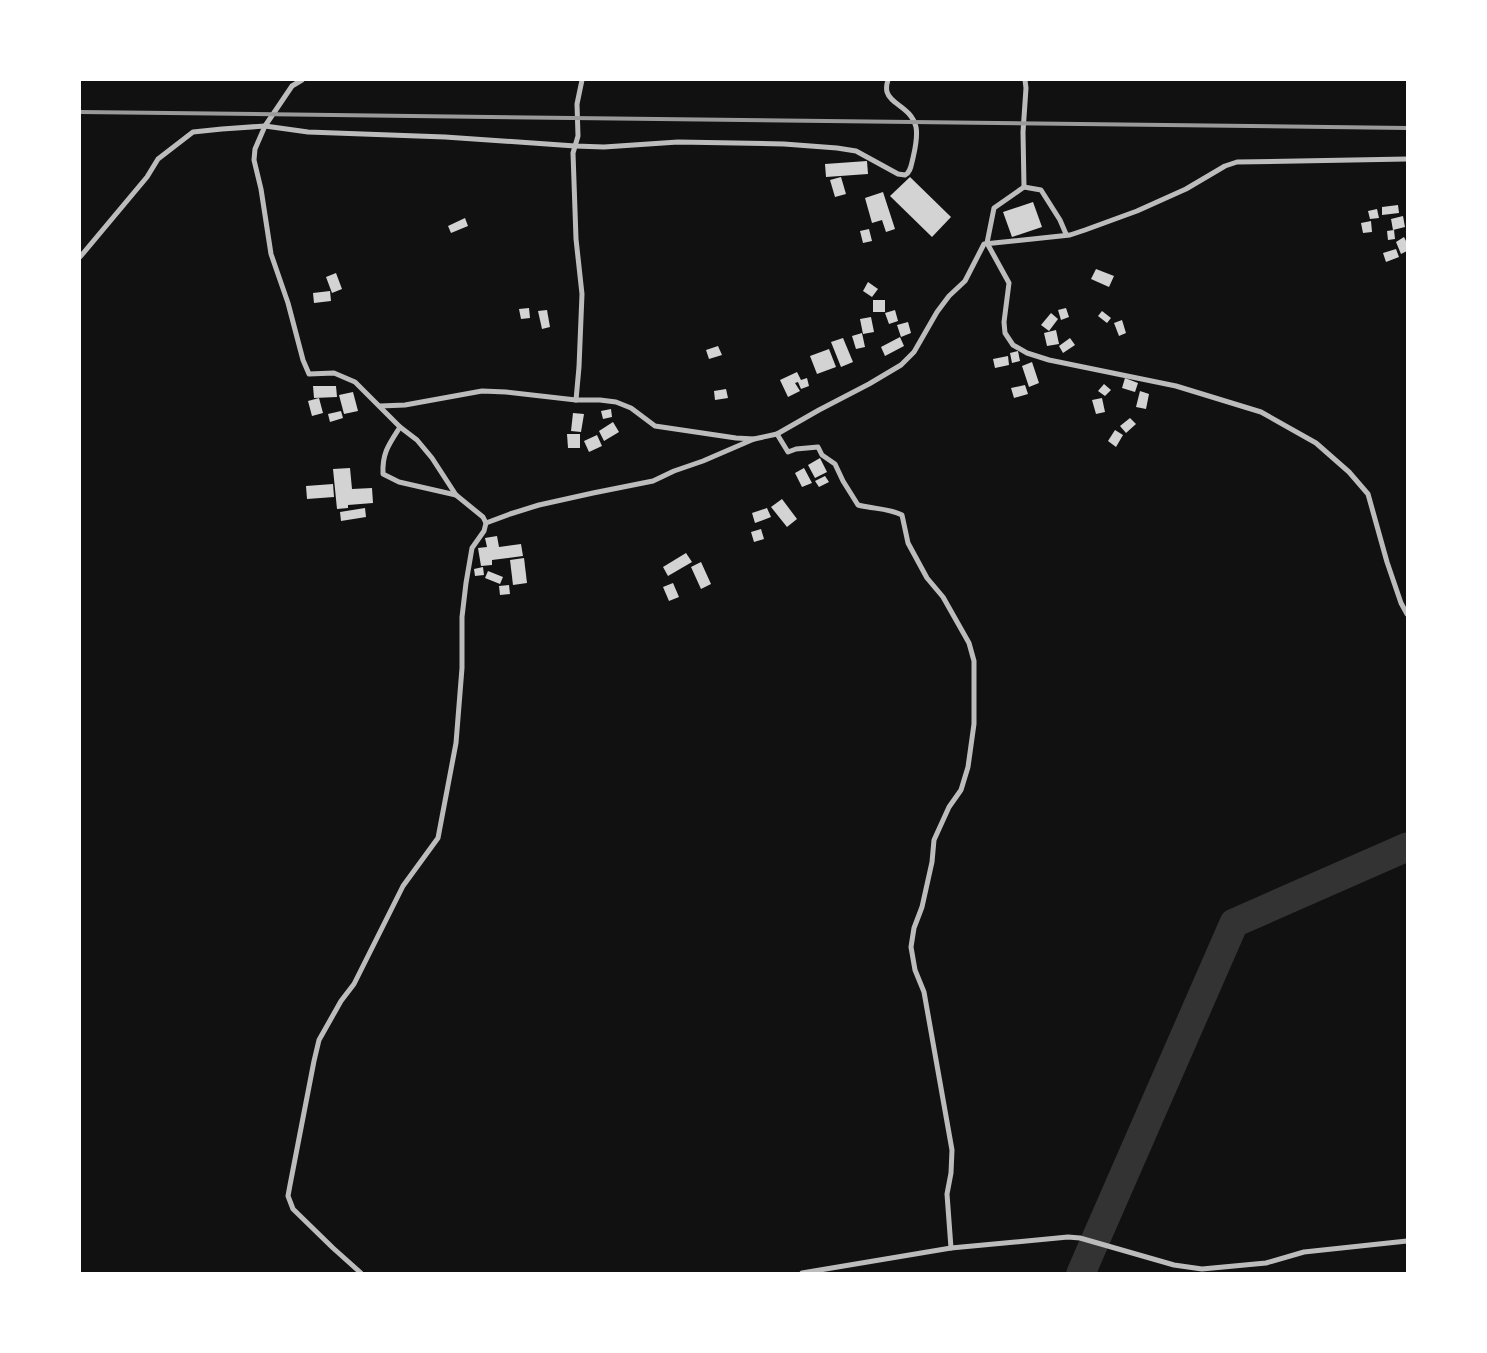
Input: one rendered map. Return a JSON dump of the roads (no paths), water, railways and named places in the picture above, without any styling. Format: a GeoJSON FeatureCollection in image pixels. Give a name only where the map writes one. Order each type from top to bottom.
{"type":"FeatureCollection","features":[{"type":"Feature","properties":{"kind":"street"},"geometry":{"type":"LineString","coordinates":[[302,80],[292,86],[265,126],[255,149],[254,160],[261,189],[271,254],[288,303],[303,360],[309,374],[334,373],[355,382],[400,427],[417,440],[432,458],[456,495],[483,517],[486,523],[484,531],[472,548],[466,583],[462,617],[462,668],[456,743],[438,838],[403,886],[354,984],[341,1001],[319,1040],[288,1196],[293,1209],[362,1273]]}},
{"type":"Feature","properties":{"kind":"street"},"geometry":{"type":"LineString","coordinates":[[576,400],[582,303],[576,239],[573,153],[578,136],[577,104],[582,80]]}},
{"type":"Feature","properties":{"kind":"street"},"geometry":{"type":"LineString","coordinates":[[80,257],[147,177],[158,160],[193,132],[265,126],[308,132],[435,136],[575,146],[604,147],[678,142],[784,144],[836,148],[864,154],[871,160],[898,174],[905,175],[910,168],[916,145],[916,127],[909,112],[892,99],[886,91],[888,80]]}},
{"type":"Feature","properties":{"kind":"street"},"geometry":{"type":"LineString","coordinates":[[1024,187],[1023,132],[1025,80]]}},
{"type":"Feature","properties":{"kind":"street"},"geometry":{"type":"LineString","coordinates":[[486,523],[540,505],[592,492],[653,481],[754,439],[777,434],[901,365],[914,352],[937,312],[949,296],[965,281],[984,244],[1085,230],[1136,211],[1186,189],[1225,166],[1237,162],[1407,159]]}},
{"type":"Feature","properties":{"kind":"street"},"geometry":{"type":"LineString","coordinates":[[1066,234],[1060,220],[1041,190],[1024,187],[994,208],[988,243],[1009,283],[1004,322],[1005,334],[1013,345],[1027,353],[1049,360],[1176,386],[1261,412],[1316,443],[1349,472],[1368,494],[1387,562],[1401,603],[1407,614]]}},
{"type":"Feature","properties":{"kind":"street"},"geometry":{"type":"LineString","coordinates":[[380,406],[405,405],[482,391],[576,400],[600,400],[616,402],[631,408],[655,426],[754,439]]}},
{"type":"Feature","properties":{"kind":"street"},"geometry":{"type":"LineString","coordinates":[[400,427],[382,460],[383,474],[399,482],[456,495]]}},
{"type":"Feature","properties":{"kind":"street"},"geometry":{"type":"LineString","coordinates":[[777,434],[788,452],[796,449],[818,447],[822,455],[835,464],[858,505],[873,509],[892,510],[902,515],[908,544],[927,578],[943,597],[969,643],[974,661],[974,724],[968,767],[961,790],[949,807],[934,840],[932,862],[922,907],[914,928],[911,947],[915,970],[924,992],[952,1150],[951,1173],[947,1194],[951,1248]]}},
{"type":"Feature","properties":{"kind":"street"},"geometry":{"type":"LineString","coordinates":[[802,1273],[951,1248],[1068,1237],[1080,1238],[1174,1265],[1202,1269],[1266,1263],[1304,1252],[1407,1241]]}},
{"type":"Feature","properties":{"kind":"waterway"},"geometry":{"type":"LineString","coordinates":[[1081,1273],[1234,923],[1407,847]]}},
{"type":"Feature","properties":{"kind":"railway"},"geometry":{"type":"LineString","coordinates":[[80,112],[1407,128]]}}]}
